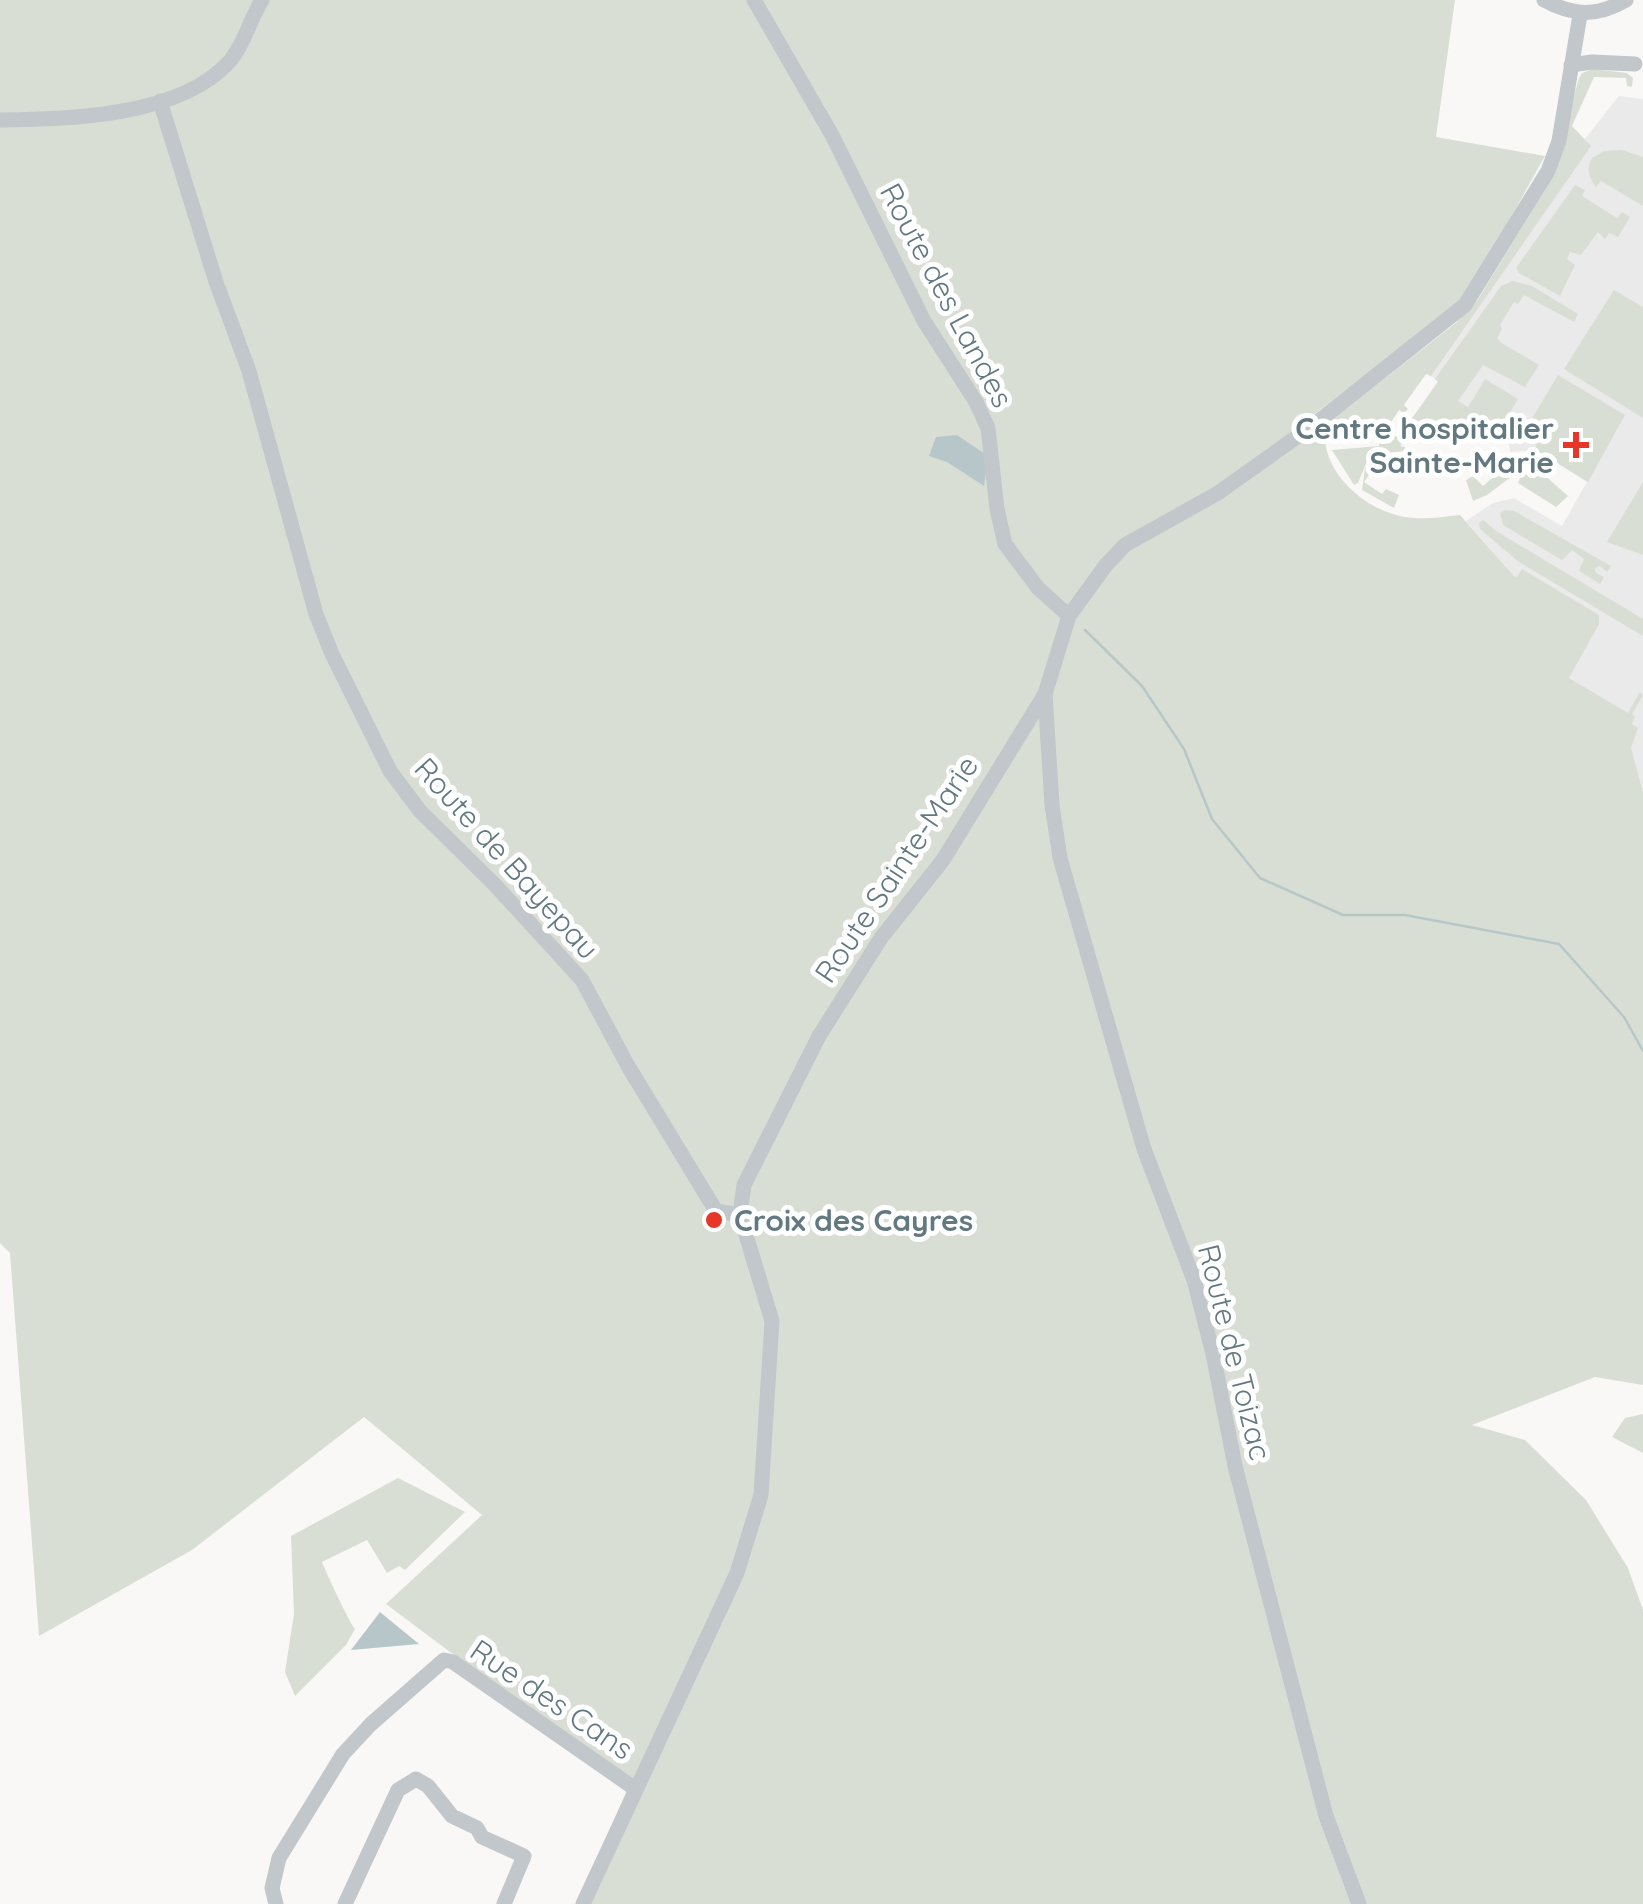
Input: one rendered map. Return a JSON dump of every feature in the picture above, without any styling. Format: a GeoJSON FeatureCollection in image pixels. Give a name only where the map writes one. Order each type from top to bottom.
{"type":"FeatureCollection","features":[{"type":"Feature","properties":{"kind":"street"},"geometry":{"type":"LineString","coordinates":[[0,120],[52,119],[129,110],[196,86],[227,64],[262,0]]}},
{"type":"Feature","properties":{"kind":"street","name":"Route des Landes"},"geometry":{"type":"LineString","coordinates":[[754,0],[832,135],[924,320],[982,415],[993,452],[997,510],[1005,544],[1038,588],[1069,616]]}},
{"type":"Feature","properties":{"kind":"street"},"geometry":{"type":"LineString","coordinates":[[1544,0],[1580,15],[1603,11],[1626,0]]}},
{"type":"Feature","properties":{"kind":"street","name":"Route Sainte-Marie"},"geometry":{"type":"LineString","coordinates":[[740,1214],[744,1185],[848,986],[943,860],[1045,694],[1069,616],[1125,545],[1218,493],[1415,348],[1465,305],[1548,171],[1558,141],[1580,15]]}},
{"type":"Feature","properties":{"kind":"street"},"geometry":{"type":"LineString","coordinates":[[1571,65],[1635,64],[1589,51],[1575,42]]}},
{"type":"Feature","properties":{"kind":"street","name":"Route de Bayepau"},"geometry":{"type":"LineString","coordinates":[[160,101],[216,282],[249,371],[316,614],[390,771],[420,811],[582,980],[628,1066],[716,1212],[740,1214]]}},
{"type":"Feature","properties":{"kind":"street","name":"Route de Toizac"},"geometry":{"type":"LineString","coordinates":[[1045,694],[1052,805],[1060,858],[1144,1149],[1194,1280],[1214,1354],[1235,1466],[1317,1780],[1359,1904]]}},
{"type":"Feature","properties":{"kind":"street"},"geometry":{"type":"LineString","coordinates":[[583,1904],[737,1574],[761,1494],[772,1321],[740,1214]]}},
{"type":"Feature","properties":{"kind":"street","name":"Rue des Cans"},"geometry":{"type":"LineString","coordinates":[[276,1904],[272,1888],[279,1858],[344,1754],[371,1724],[444,1660],[453,1662],[634,1788]]}},
{"type":"Feature","properties":{"kind":"street"},"geometry":{"type":"LineString","coordinates":[[345,1904],[398,1790],[416,1779],[428,1786],[452,1816],[524,1856],[504,1904]]}},
{"type":"Feature","properties":{"kind":"shaded area"},"geometry":{"type":"Polygon","coordinates":[[[0,0],[1455,0],[1436,137],[1545,156],[1465,299],[1300,425],[1280,455],[1314,433],[1325,439],[1327,453],[1341,479],[1377,508],[1412,518],[1460,515],[1514,576],[1522,569],[1599,615],[1599,624],[1569,678],[1628,713],[1640,692],[1643,695],[1632,714],[1632,724],[1638,728],[1631,748],[1643,792],[1643,1385],[1595,1377],[1472,1425],[1525,1440],[1586,1500],[1628,1568],[1643,1610],[1643,1904],[578,1904],[632,1778],[514,1700],[386,1604],[482,1515],[364,1417],[192,1550],[39,1636],[10,1253],[0,1243],[0,0]]]}},
{"type":"Feature","properties":{"kind":"shaded area"},"geometry":{"type":"Polygon","coordinates":[[[1593,69],[1627,73],[1633,78],[1632,87],[1627,86],[1626,78],[1594,77],[1572,126],[1591,146],[1431,376],[1426,374],[1404,405],[1408,409],[1404,413],[1399,410],[1387,428],[1381,429],[1379,422],[1332,427],[1332,433],[1328,433],[1324,426],[1457,322],[1477,301],[1548,185],[1579,78],[1593,69]]]}},
{"type":"Feature","properties":{"kind":"shaded area","name":"Centre hospitalier Sainte-Marie"},"geometry":{"type":"Polygon","coordinates":[[[1619,96],[1643,99],[1643,792],[1630,748],[1454,714],[1590,618],[1514,576],[1466,521],[1493,503],[1514,498],[1562,526],[1587,482],[1536,450],[1510,452],[1508,436],[1454,440],[1437,432],[1416,435],[1408,424],[1438,381],[1408,361],[1477,301],[1548,185],[1619,96]]]}},
{"type":"Feature","properties":{"kind":"shaded area"},"geometry":{"type":"Polygon","coordinates":[[[1622,150],[1643,157],[1643,206],[1601,181],[1596,187],[1590,177],[1592,158],[1604,151],[1622,150]]]}},
{"type":"Feature","properties":{"kind":"shaded area"},"geometry":{"type":"Polygon","coordinates":[[[1575,185],[1585,190],[1582,196],[1617,218],[1622,212],[1630,217],[1618,237],[1609,233],[1605,239],[1598,232],[1581,255],[1570,252],[1567,259],[1575,265],[1560,296],[1516,268],[1575,185]]]}},
{"type":"Feature","properties":{"kind":"shaded area"},"geometry":{"type":"Polygon","coordinates":[[[1513,281],[1532,286],[1578,314],[1574,322],[1524,295],[1518,304],[1514,302],[1500,325],[1500,342],[1539,365],[1525,387],[1483,365],[1458,401],[1468,407],[1485,379],[1518,399],[1503,424],[1512,432],[1509,430],[1509,436],[1454,440],[1437,432],[1416,435],[1408,424],[1438,382],[1435,379],[1501,286],[1513,281]]]}},
{"type":"Feature","properties":{"kind":"shaded area"},"geometry":{"type":"Polygon","coordinates":[[[1614,290],[1643,307],[1643,418],[1564,369],[1614,290]]]}},
{"type":"Feature","properties":{"kind":"shaded area"},"geometry":{"type":"Polygon","coordinates":[[[1558,375],[1625,415],[1588,482],[1536,450],[1535,435],[1522,435],[1558,375]]]}},
{"type":"Feature","properties":{"kind":"shaded area"},"geometry":{"type":"Polygon","coordinates":[[[957,435],[988,456],[984,486],[947,462],[929,456],[936,437],[957,435]]]}},
{"type":"Feature","properties":{"kind":"shaded area"},"geometry":{"type":"Polygon","coordinates":[[[1379,438],[1409,438],[1400,446],[1406,451],[1385,453],[1390,458],[1383,456],[1364,482],[1382,494],[1386,489],[1399,495],[1394,508],[1362,490],[1365,468],[1382,452],[1368,459],[1354,485],[1332,450],[1379,446],[1379,438]]]}},
{"type":"Feature","properties":{"kind":"shaded area"},"geometry":{"type":"Polygon","coordinates":[[[1492,464],[1511,477],[1473,501],[1466,480],[1473,476],[1483,486],[1499,472],[1492,464]]]}},
{"type":"Feature","properties":{"kind":"shaded area"},"geometry":{"type":"Polygon","coordinates":[[[1523,471],[1542,473],[1568,496],[1556,507],[1518,483],[1523,471]]]}},
{"type":"Feature","properties":{"kind":"shaded area"},"geometry":{"type":"Polygon","coordinates":[[[1643,482],[1643,555],[1607,542],[1643,482]]]}},
{"type":"Feature","properties":{"kind":"shaded area"},"geometry":{"type":"Polygon","coordinates":[[[1514,511],[1611,566],[1607,572],[1600,566],[1595,568],[1604,577],[1600,584],[1579,571],[1584,559],[1572,550],[1562,560],[1503,525],[1500,513],[1514,511]]]}},
{"type":"Feature","properties":{"kind":"shaded area"},"geometry":{"type":"Polygon","coordinates":[[[1483,520],[1643,619],[1643,636],[1519,562],[1480,529],[1483,520]]]}},
{"type":"Feature","properties":{"kind":"shaded area"},"geometry":{"type":"Polygon","coordinates":[[[1643,1414],[1643,1453],[1612,1437],[1625,1418],[1643,1414]]]}},
{"type":"Feature","properties":{"kind":"shaded area"},"geometry":{"type":"Polygon","coordinates":[[[398,1478],[465,1512],[405,1570],[399,1566],[387,1573],[367,1540],[322,1562],[355,1629],[346,1645],[295,1696],[285,1672],[294,1614],[291,1536],[398,1478]]]}},
{"type":"Feature","properties":{"kind":"shaded area"},"geometry":{"type":"Polygon","coordinates":[[[380,1612],[419,1644],[351,1650],[380,1612]]]}},
{"type":"Feature","properties":{"kind":"waterway"},"geometry":{"type":"LineString","coordinates":[[1085,630],[1142,686],[1184,749],[1212,819],[1260,878],[1343,915],[1405,915],[1559,944],[1624,1017],[1643,1051]]}},
{"type":"Feature","properties":{"kind":"place","name":"Centre hospitalier Sainte-Marie"},"geometry":{"type":"Point","coordinates":[1576,445]}},
{"type":"Feature","properties":{"kind":"place","name":"Croix des Cayres"},"geometry":{"type":"Point","coordinates":[714,1220]}}]}
